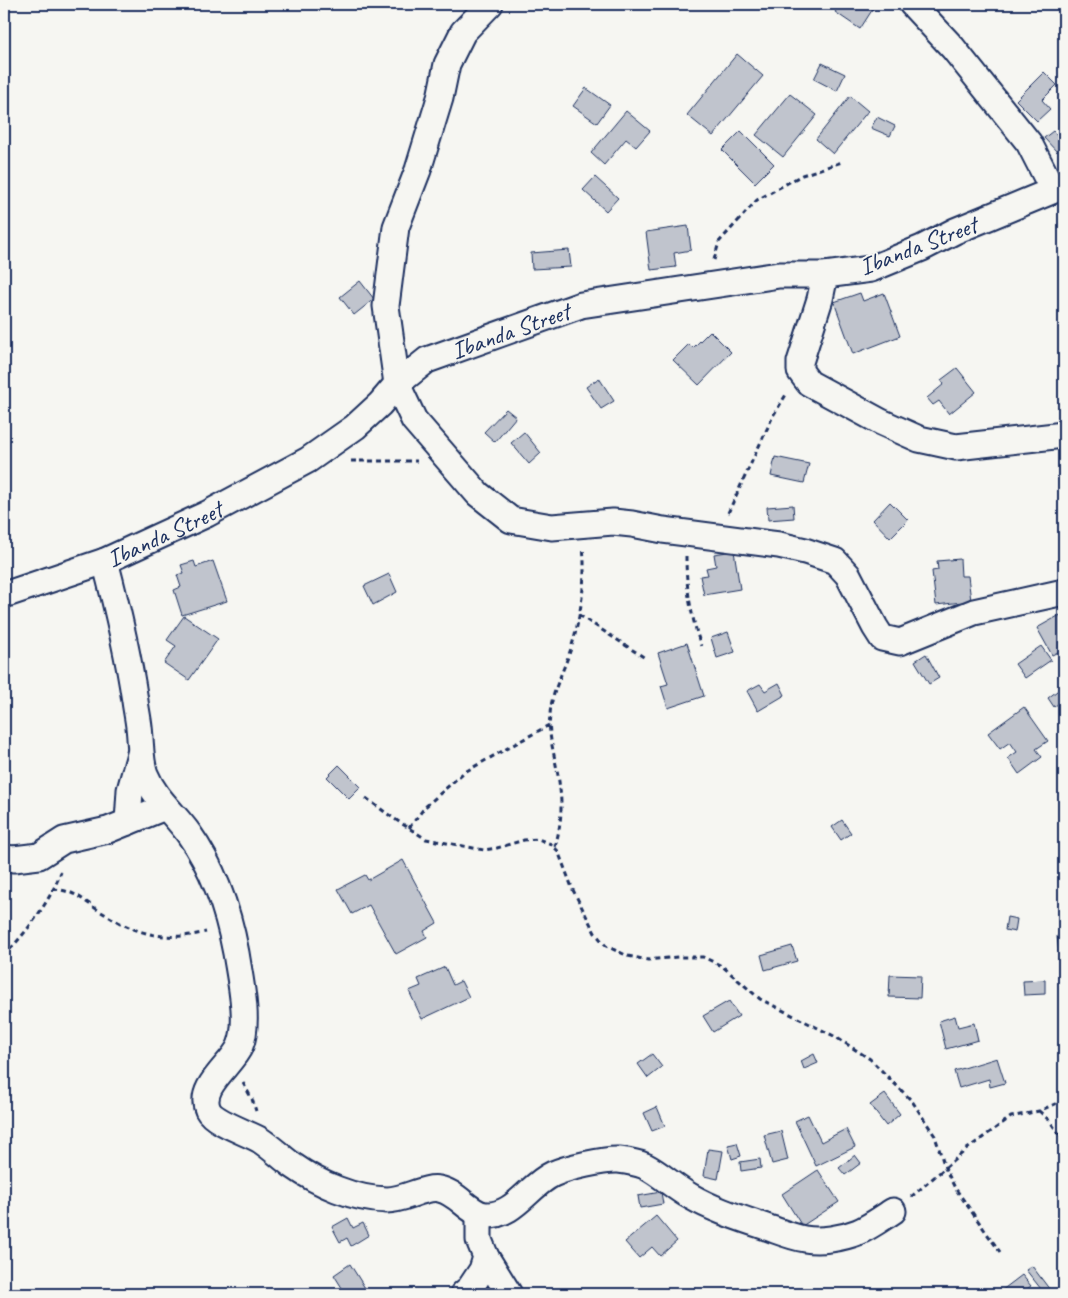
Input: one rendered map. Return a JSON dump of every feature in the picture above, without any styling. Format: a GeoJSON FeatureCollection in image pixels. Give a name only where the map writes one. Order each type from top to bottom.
{"type":"FeatureCollection","features":[{"type":"Feature","properties":{"kind":"street"},"geometry":{"type":"LineString","coordinates":[[490,4],[463,32],[448,64],[440,98],[418,170],[396,227],[386,306],[397,384],[414,420],[478,494],[511,520],[552,527],[613,522],[632,524],[787,547],[835,561],[848,574],[882,638],[900,642],[974,612],[1064,592]]}},
{"type":"Feature","properties":{"kind":"street"},"geometry":{"type":"LineString","coordinates":[[912,4],[953,48],[1029,143],[1058,188]]}},
{"type":"Feature","properties":{"kind":"street","name":"Ibanda Street"},"geometry":{"type":"LineString","coordinates":[[4,595],[105,562],[207,514],[308,460],[356,426],[380,404],[397,384],[427,360],[581,305],[779,275],[825,275],[870,269],[1058,188]]}},
{"type":"Feature","properties":{"kind":"street"},"geometry":{"type":"LineString","coordinates":[[825,275],[820,300],[800,362],[800,372],[809,383],[881,422],[919,439],[956,448],[1064,435]]}},
{"type":"Feature","properties":{"kind":"street"},"geometry":{"type":"LineString","coordinates":[[105,562],[131,674],[144,772],[156,795],[187,831],[205,859],[220,890],[236,952],[244,1016],[243,1035],[239,1048],[209,1088],[207,1108],[212,1115],[262,1142],[294,1166],[317,1180],[354,1195],[394,1200],[403,1199],[432,1188],[443,1189],[480,1214],[493,1215],[511,1208],[551,1175],[577,1167],[616,1160],[644,1166],[688,1195],[711,1207],[807,1240],[834,1238],[857,1232],[893,1211]]}},
{"type":"Feature","properties":{"kind":"street"},"geometry":{"type":"LineString","coordinates":[[128,822],[130,790],[141,751]]}},
{"type":"Feature","properties":{"kind":"street"},"geometry":{"type":"LineString","coordinates":[[4,858],[14,859],[39,856],[64,840],[108,830],[165,807]]}},
{"type":"Feature","properties":{"kind":"street"},"geometry":{"type":"LineString","coordinates":[[480,1214],[479,1240],[486,1256],[509,1294]]}},
{"type":"Feature","properties":{"kind":"street"},"geometry":{"type":"LineString","coordinates":[[463,1294],[470,1288],[482,1270],[486,1256]]}},
{"type":"Feature","properties":{"kind":"path"},"geometry":{"type":"LineString","coordinates":[[705,286],[719,242],[757,200],[802,175],[842,162]]}},
{"type":"Feature","properties":{"kind":"path"},"geometry":{"type":"LineString","coordinates":[[717,537],[773,416],[800,372]]}},
{"type":"Feature","properties":{"kind":"path"},"geometry":{"type":"LineString","coordinates":[[346,461],[449,462]]}},
{"type":"Feature","properties":{"kind":"path"},"geometry":{"type":"LineString","coordinates":[[555,847],[560,832],[562,809],[549,725],[550,708],[574,639],[582,596],[584,555],[578,526]]}},
{"type":"Feature","properties":{"kind":"path"},"geometry":{"type":"LineString","coordinates":[[688,533],[686,555],[688,596],[691,613],[702,646]]}},
{"type":"Feature","properties":{"kind":"path"},"geometry":{"type":"LineString","coordinates":[[579,615],[644,658]]}},
{"type":"Feature","properties":{"kind":"path"},"geometry":{"type":"LineString","coordinates":[[409,828],[425,807],[463,773],[549,725]]}},
{"type":"Feature","properties":{"kind":"path"},"geometry":{"type":"LineString","coordinates":[[366,798],[426,839],[476,849],[497,848],[524,840],[538,839],[555,847],[562,858],[573,890],[583,910],[595,933],[606,946],[628,956],[648,960],[703,957],[722,966],[760,999],[834,1036],[870,1059],[912,1101],[935,1136],[955,1188],[1000,1252]]}},
{"type":"Feature","properties":{"kind":"path"},"geometry":{"type":"LineString","coordinates":[[4,956],[29,929],[49,899],[62,869]]}},
{"type":"Feature","properties":{"kind":"path"},"geometry":{"type":"LineString","coordinates":[[54,889],[72,892],[117,921],[151,935],[181,936],[200,933],[230,924]]}},
{"type":"Feature","properties":{"kind":"path"},"geometry":{"type":"LineString","coordinates":[[229,1062],[252,1099],[262,1142]]}},
{"type":"Feature","properties":{"kind":"path"},"geometry":{"type":"LineString","coordinates":[[893,1211],[967,1149],[1011,1117],[1039,1111],[1064,1100]]}},
{"type":"Feature","properties":{"kind":"path"},"geometry":{"type":"LineString","coordinates":[[1039,1111],[1049,1120],[1064,1141]]}},
{"type":"Feature","properties":{"kind":"building"},"geometry":{"type":"Polygon","coordinates":[[[840,4],[876,4],[860,29],[835,12],[840,4]]]}},
{"type":"Feature","properties":{"kind":"building"},"geometry":{"type":"Polygon","coordinates":[[[737,54],[763,76],[713,136],[687,115],[737,54]]]}},
{"type":"Feature","properties":{"kind":"building"},"geometry":{"type":"Polygon","coordinates":[[[822,63],[845,74],[837,91],[814,79],[822,63]]]}},
{"type":"Feature","properties":{"kind":"building"},"geometry":{"type":"Polygon","coordinates":[[[1044,72],[1057,85],[1042,100],[1050,109],[1037,121],[1016,100],[1044,72]]]}},
{"type":"Feature","properties":{"kind":"building"},"geometry":{"type":"Polygon","coordinates":[[[586,88],[610,105],[597,123],[573,106],[586,88]]]}},
{"type":"Feature","properties":{"kind":"building"},"geometry":{"type":"Polygon","coordinates":[[[790,94],[817,115],[783,157],[756,135],[790,94]]]}},
{"type":"Feature","properties":{"kind":"building"},"geometry":{"type":"Polygon","coordinates":[[[850,96],[868,111],[833,154],[816,139],[850,96]]]}},
{"type":"Feature","properties":{"kind":"building"},"geometry":{"type":"Polygon","coordinates":[[[626,111],[650,131],[636,147],[626,139],[604,165],[591,153],[626,111]]]}},
{"type":"Feature","properties":{"kind":"building"},"geometry":{"type":"Polygon","coordinates":[[[877,117],[895,126],[890,136],[871,128],[877,117]]]}},
{"type":"Feature","properties":{"kind":"building"},"geometry":{"type":"Polygon","coordinates":[[[741,131],[774,164],[755,183],[722,150],[741,131]]]}},
{"type":"Feature","properties":{"kind":"building"},"geometry":{"type":"Polygon","coordinates":[[[1053,131],[1064,143],[1057,152],[1044,138],[1053,131]]]}},
{"type":"Feature","properties":{"kind":"building"},"geometry":{"type":"Polygon","coordinates":[[[595,177],[618,198],[606,211],[583,190],[595,177]]]}},
{"type":"Feature","properties":{"kind":"building"},"geometry":{"type":"Polygon","coordinates":[[[688,226],[691,250],[674,253],[676,267],[651,270],[646,232],[688,226]]]}},
{"type":"Feature","properties":{"kind":"building"},"geometry":{"type":"Polygon","coordinates":[[[569,250],[571,267],[532,269],[531,253],[569,250]]]}},
{"type":"Feature","properties":{"kind":"building"},"geometry":{"type":"Polygon","coordinates":[[[360,281],[374,299],[354,315],[340,297],[360,281]]]}},
{"type":"Feature","properties":{"kind":"building"},"geometry":{"type":"Polygon","coordinates":[[[860,293],[863,301],[884,293],[900,336],[853,354],[834,302],[860,293]]]}},
{"type":"Feature","properties":{"kind":"building"},"geometry":{"type":"Polygon","coordinates":[[[710,331],[731,352],[699,385],[673,360],[689,344],[693,348],[710,331]]]}},
{"type":"Feature","properties":{"kind":"building"},"geometry":{"type":"Polygon","coordinates":[[[957,368],[976,392],[949,414],[939,401],[933,405],[927,398],[944,384],[941,380],[957,368]]]}},
{"type":"Feature","properties":{"kind":"building"},"geometry":{"type":"Polygon","coordinates":[[[599,378],[614,401],[601,409],[586,387],[599,378]]]}},
{"type":"Feature","properties":{"kind":"building"},"geometry":{"type":"Polygon","coordinates":[[[506,409],[516,417],[495,442],[484,432],[506,409]]]}},
{"type":"Feature","properties":{"kind":"building"},"geometry":{"type":"Polygon","coordinates":[[[524,432],[541,453],[529,464],[511,443],[524,432]]]}},
{"type":"Feature","properties":{"kind":"building"},"geometry":{"type":"Polygon","coordinates":[[[775,457],[809,464],[804,483],[771,476],[775,457]]]}},
{"type":"Feature","properties":{"kind":"building"},"geometry":{"type":"Polygon","coordinates":[[[890,502],[908,520],[890,538],[873,520],[890,502]]]}},
{"type":"Feature","properties":{"kind":"building"},"geometry":{"type":"Polygon","coordinates":[[[793,505],[794,518],[768,520],[767,507],[793,505]]]}},
{"type":"Feature","properties":{"kind":"building"},"geometry":{"type":"Polygon","coordinates":[[[734,551],[740,589],[704,595],[700,576],[708,575],[706,568],[716,566],[714,554],[734,551]]]}},
{"type":"Feature","properties":{"kind":"building"},"geometry":{"type":"Polygon","coordinates":[[[960,559],[961,576],[968,576],[971,601],[936,605],[932,571],[938,570],[937,561],[960,559]]]}},
{"type":"Feature","properties":{"kind":"building"},"geometry":{"type":"Polygon","coordinates":[[[194,561],[196,567],[213,561],[227,601],[182,615],[174,590],[181,587],[177,575],[184,573],[181,565],[194,561]]]}},
{"type":"Feature","properties":{"kind":"building"},"geometry":{"type":"Polygon","coordinates":[[[389,574],[397,592],[373,605],[364,586],[389,574]]]}},
{"type":"Feature","properties":{"kind":"building"},"geometry":{"type":"Polygon","coordinates":[[[1060,615],[1064,624],[1064,649],[1052,655],[1037,628],[1060,615]]]}},
{"type":"Feature","properties":{"kind":"building"},"geometry":{"type":"Polygon","coordinates":[[[184,616],[218,639],[189,680],[164,663],[176,646],[167,640],[184,616]]]}},
{"type":"Feature","properties":{"kind":"building"},"geometry":{"type":"Polygon","coordinates":[[[728,632],[735,652],[717,658],[711,638],[728,632]]]}},
{"type":"Feature","properties":{"kind":"building"},"geometry":{"type":"Polygon","coordinates":[[[687,643],[704,696],[668,708],[661,686],[668,684],[658,653],[687,643]]]}},
{"type":"Feature","properties":{"kind":"building"},"geometry":{"type":"Polygon","coordinates":[[[1041,646],[1051,660],[1025,678],[1015,664],[1041,646]]]}},
{"type":"Feature","properties":{"kind":"building"},"geometry":{"type":"Polygon","coordinates":[[[926,654],[939,678],[929,684],[915,661],[926,654]]]}},
{"type":"Feature","properties":{"kind":"building"},"geometry":{"type":"Polygon","coordinates":[[[779,683],[785,695],[758,711],[747,691],[760,684],[765,691],[779,683]]]}},
{"type":"Feature","properties":{"kind":"building"},"geometry":{"type":"Polygon","coordinates":[[[1061,688],[1064,692],[1064,699],[1054,707],[1048,698],[1061,688]]]}},
{"type":"Feature","properties":{"kind":"building"},"geometry":{"type":"Polygon","coordinates":[[[1024,707],[1048,741],[1036,749],[1042,757],[1019,774],[1008,758],[1017,752],[1010,742],[1000,749],[988,733],[1024,707]]]}},
{"type":"Feature","properties":{"kind":"building"},"geometry":{"type":"Polygon","coordinates":[[[339,765],[361,787],[349,799],[327,777],[339,765]]]}},
{"type":"Feature","properties":{"kind":"building"},"geometry":{"type":"Polygon","coordinates":[[[842,820],[851,833],[841,840],[832,827],[842,820]]]}},
{"type":"Feature","properties":{"kind":"building"},"geometry":{"type":"Polygon","coordinates":[[[403,860],[437,923],[424,931],[427,937],[396,954],[369,905],[352,914],[338,889],[365,875],[368,880],[403,860]]]}},
{"type":"Feature","properties":{"kind":"building"},"geometry":{"type":"Polygon","coordinates":[[[1007,917],[1017,919],[1015,932],[1005,930],[1007,917]]]}},
{"type":"Feature","properties":{"kind":"building"},"geometry":{"type":"Polygon","coordinates":[[[1064,935],[1064,953],[1059,954],[1057,936],[1064,935]]]}},
{"type":"Feature","properties":{"kind":"building"},"geometry":{"type":"Polygon","coordinates":[[[792,946],[797,961],[765,970],[761,955],[792,946]]]}},
{"type":"Feature","properties":{"kind":"building"},"geometry":{"type":"Polygon","coordinates":[[[445,967],[453,985],[461,981],[469,997],[422,1019],[409,991],[421,986],[418,979],[445,967]]]}},
{"type":"Feature","properties":{"kind":"building"},"geometry":{"type":"Polygon","coordinates":[[[890,975],[921,976],[920,998],[889,997],[890,975]]]}},
{"type":"Feature","properties":{"kind":"building"},"geometry":{"type":"Polygon","coordinates":[[[1045,980],[1045,994],[1024,995],[1023,981],[1045,980]]]}},
{"type":"Feature","properties":{"kind":"building"},"geometry":{"type":"Polygon","coordinates":[[[729,1001],[739,1016],[713,1032],[703,1016],[729,1001]]]}},
{"type":"Feature","properties":{"kind":"building"},"geometry":{"type":"Polygon","coordinates":[[[955,1016],[958,1027],[974,1023],[978,1040],[946,1049],[939,1021],[955,1016]]]}},
{"type":"Feature","properties":{"kind":"building"},"geometry":{"type":"Polygon","coordinates":[[[652,1054],[662,1067],[648,1078],[638,1064],[652,1054]]]}},
{"type":"Feature","properties":{"kind":"building"},"geometry":{"type":"Polygon","coordinates":[[[814,1054],[818,1063],[804,1069],[801,1061],[814,1054]]]}},
{"type":"Feature","properties":{"kind":"building"},"geometry":{"type":"Polygon","coordinates":[[[997,1058],[1005,1083],[990,1087],[989,1079],[959,1088],[954,1071],[997,1058]]]}},
{"type":"Feature","properties":{"kind":"building"},"geometry":{"type":"Polygon","coordinates":[[[885,1094],[900,1114],[886,1126],[870,1105],[885,1094]]]}},
{"type":"Feature","properties":{"kind":"building"},"geometry":{"type":"Polygon","coordinates":[[[657,1107],[665,1126],[652,1131],[644,1113],[657,1107]]]}},
{"type":"Feature","properties":{"kind":"building"},"geometry":{"type":"Polygon","coordinates":[[[808,1115],[821,1142],[846,1129],[855,1147],[816,1166],[795,1121],[808,1115]]]}},
{"type":"Feature","properties":{"kind":"building"},"geometry":{"type":"Polygon","coordinates":[[[781,1131],[788,1160],[772,1164],[764,1135],[781,1131]]]}},
{"type":"Feature","properties":{"kind":"building"},"geometry":{"type":"Polygon","coordinates":[[[737,1143],[741,1156],[732,1159],[728,1145],[737,1143]]]}},
{"type":"Feature","properties":{"kind":"building"},"geometry":{"type":"Polygon","coordinates":[[[708,1149],[723,1151],[718,1179],[704,1176],[708,1149]]]}},
{"type":"Feature","properties":{"kind":"building"},"geometry":{"type":"Polygon","coordinates":[[[855,1155],[861,1163],[845,1175],[839,1168],[855,1155]]]}},
{"type":"Feature","properties":{"kind":"building"},"geometry":{"type":"Polygon","coordinates":[[[760,1159],[761,1168],[741,1171],[740,1162],[760,1159]]]}},
{"type":"Feature","properties":{"kind":"building"},"geometry":{"type":"Polygon","coordinates":[[[818,1170],[839,1202],[802,1226],[782,1194],[818,1170]]]}},
{"type":"Feature","properties":{"kind":"building"},"geometry":{"type":"Polygon","coordinates":[[[661,1192],[663,1204],[640,1208],[638,1196],[661,1192]]]}},
{"type":"Feature","properties":{"kind":"building"},"geometry":{"type":"Polygon","coordinates":[[[656,1216],[677,1241],[660,1256],[652,1247],[639,1258],[625,1242],[656,1216]]]}},
{"type":"Feature","properties":{"kind":"building"},"geometry":{"type":"Polygon","coordinates":[[[348,1218],[353,1228],[363,1223],[369,1235],[351,1246],[347,1238],[340,1242],[332,1227],[348,1218]]]}},
{"type":"Feature","properties":{"kind":"building"},"geometry":{"type":"Polygon","coordinates":[[[350,1264],[367,1294],[339,1294],[344,1291],[334,1275],[350,1264]]]}},
{"type":"Feature","properties":{"kind":"building"},"geometry":{"type":"Polygon","coordinates":[[[1032,1266],[1053,1294],[1035,1294],[1041,1289],[1026,1270],[1032,1266]]]}},
{"type":"Feature","properties":{"kind":"building"},"geometry":{"type":"Polygon","coordinates":[[[1022,1275],[1031,1286],[1020,1294],[997,1294],[1022,1275]]]}}]}
